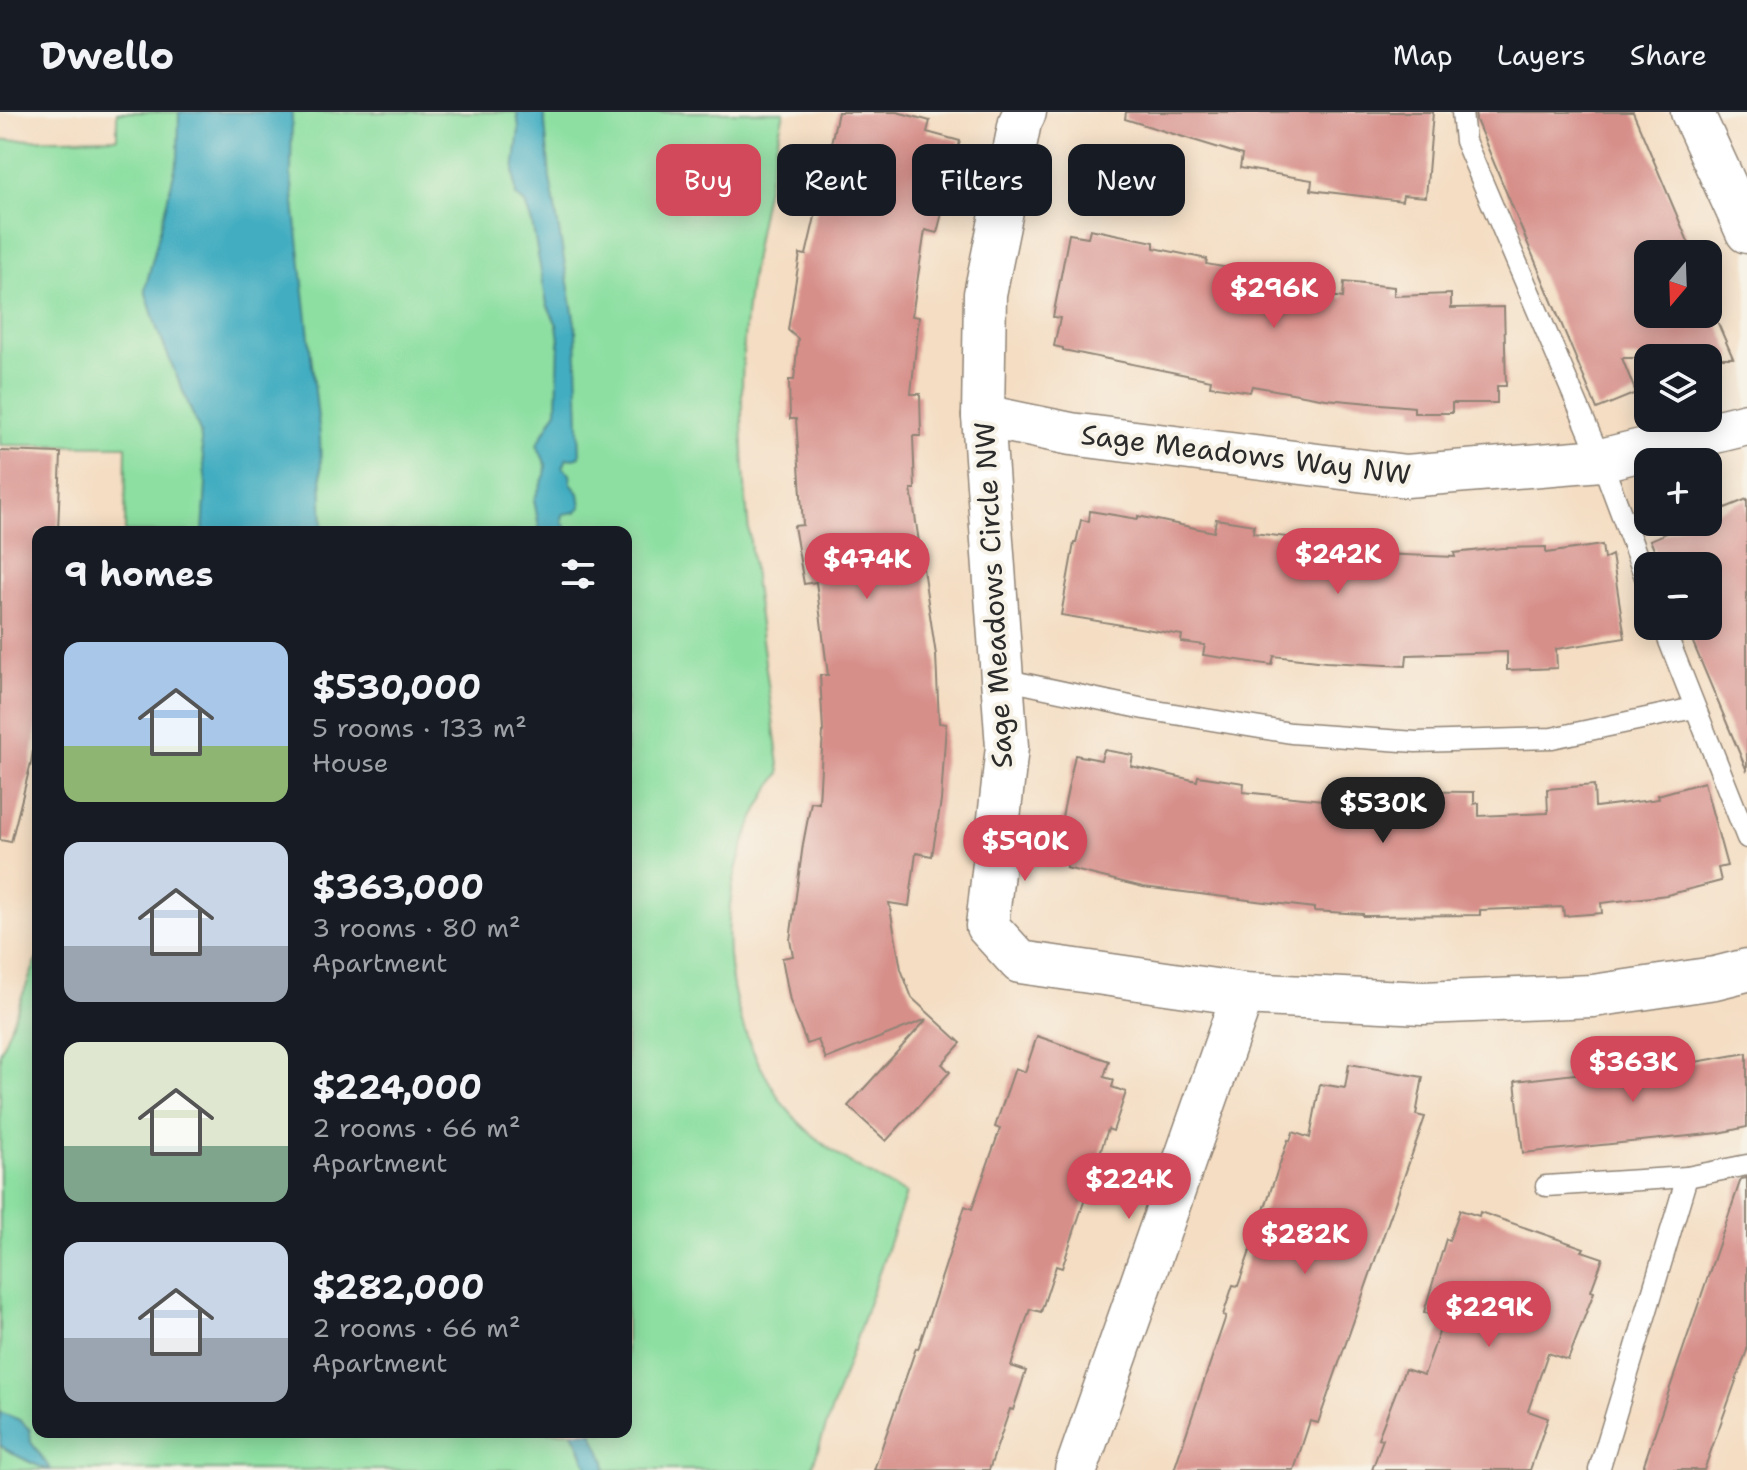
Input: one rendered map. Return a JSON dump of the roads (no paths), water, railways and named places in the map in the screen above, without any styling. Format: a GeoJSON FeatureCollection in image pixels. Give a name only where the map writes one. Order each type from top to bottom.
{"type":"FeatureCollection","features":[{"type":"Feature","properties":{"kind":"street","name":"Sage Meadows Circle NW"},"geometry":{"type":"LineString","coordinates":[[1025,112],[1020,122],[985,294],[983,416],[1007,747],[987,926],[1020,962],[1243,994],[1423,1003],[1593,996],[1715,978],[1747,970]]}},
{"type":"Feature","properties":{"kind":"street"},"geometry":{"type":"LineString","coordinates":[[1692,112],[1747,232]]}},
{"type":"Feature","properties":{"kind":"street","name":"Sage Meadows Way NW"},"geometry":{"type":"LineString","coordinates":[[983,416],[1071,434],[1406,476],[1601,460],[1747,424]]}},
{"type":"Feature","properties":{"kind":"street"},"geometry":{"type":"LineString","coordinates":[[1076,1470],[1243,994]]}},
{"type":"Feature","properties":{"kind":"lane"},"geometry":{"type":"LineString","coordinates":[[1462,112],[1465,141],[1601,460],[1636,552]]}},
{"type":"Feature","properties":{"kind":"lane"},"geometry":{"type":"LineString","coordinates":[[1668,640],[1747,838]]}},
{"type":"Feature","properties":{"kind":"lane"},"geometry":{"type":"LineString","coordinates":[[1003,679],[1144,709],[1277,730],[1416,742],[1552,738],[1694,708]]}},
{"type":"Feature","properties":{"kind":"lane"},"geometry":{"type":"LineString","coordinates":[[1546,1186],[1687,1177],[1747,1165]]}},
{"type":"Feature","properties":{"kind":"lane"},"geometry":{"type":"LineString","coordinates":[[1599,1470],[1687,1177]]}},
{"type":"Feature","properties":{"kind":"water"},"geometry":{"type":"Polygon","coordinates":[[[179,112],[292,112],[291,175],[320,436],[323,526],[203,526],[206,484],[200,432],[157,329],[145,290],[178,157],[179,112]]]}},
{"type":"Feature","properties":{"kind":"water"},"geometry":{"type":"Polygon","coordinates":[[[517,112],[544,112],[550,178],[576,329],[580,456],[567,458],[563,468],[570,473],[571,484],[579,493],[581,507],[576,512],[563,514],[562,522],[565,526],[539,526],[534,500],[546,465],[537,445],[557,410],[559,340],[557,325],[547,304],[532,223],[525,204],[516,196],[514,171],[519,129],[517,112]]]}},
{"type":"Feature","properties":{"kind":"water"},"geometry":{"type":"Polygon","coordinates":[[[0,1412],[20,1420],[30,1430],[31,1442],[51,1470],[25,1460],[0,1445],[0,1412]]]}},
{"type":"Feature","properties":{"kind":"water"},"geometry":{"type":"Polygon","coordinates":[[[576,1438],[595,1438],[606,1470],[589,1470],[576,1438]]]}}]}
